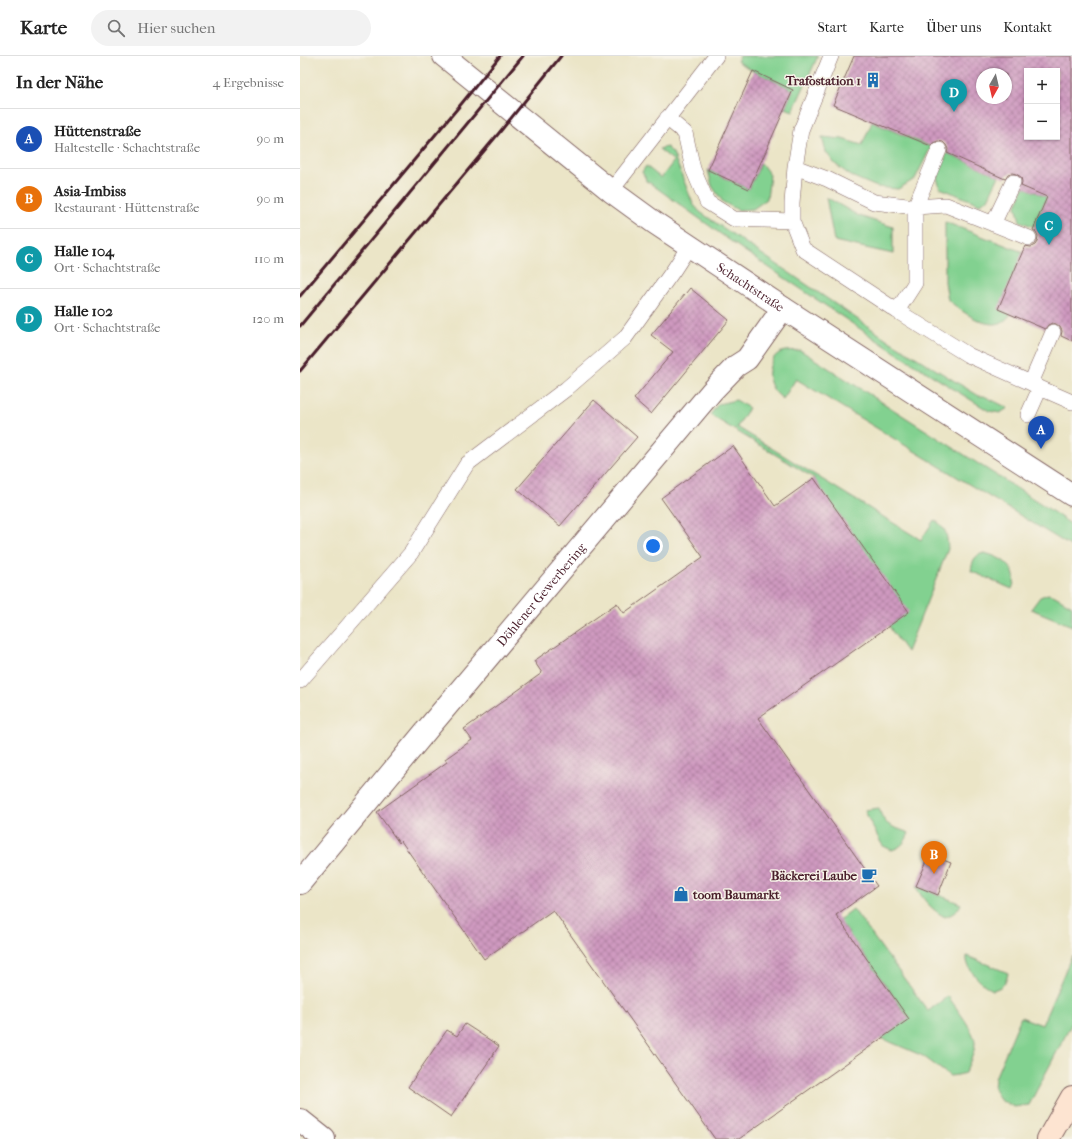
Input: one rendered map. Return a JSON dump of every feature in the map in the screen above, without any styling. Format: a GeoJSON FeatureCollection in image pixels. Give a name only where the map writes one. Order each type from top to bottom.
{"type":"FeatureCollection","features":[{"type":"Feature","properties":{"kind":"main road"},"geometry":{"type":"LineString","coordinates":[[1048,1139],[1072,1097]]}},
{"type":"Feature","properties":{"kind":"street","name":"Schachtstraße"},"geometry":{"type":"LineString","coordinates":[[444,56],[611,191],[655,223],[783,308],[1072,495]]}},
{"type":"Feature","properties":{"kind":"street","name":"Döhlener Gewerbering"},"geometry":{"type":"LineString","coordinates":[[300,884],[712,391],[736,366],[747,359],[783,308]]}},
{"type":"Feature","properties":{"kind":"street"},"geometry":{"type":"LineString","coordinates":[[300,1120],[324,1139]]}},
{"type":"Feature","properties":{"kind":"lane"},"geometry":{"type":"LineString","coordinates":[[611,191],[716,56]]}},
{"type":"Feature","properties":{"kind":"lane"},"geometry":{"type":"LineString","coordinates":[[831,56],[801,130],[795,167],[792,221],[803,249],[968,356],[1072,402]]}},
{"type":"Feature","properties":{"kind":"lane"},"geometry":{"type":"LineString","coordinates":[[667,118],[685,133],[693,168],[707,202],[734,219],[792,221]]}},
{"type":"Feature","properties":{"kind":"lane"},"geometry":{"type":"LineString","coordinates":[[897,311],[915,283],[915,206],[939,150]]}},
{"type":"Feature","properties":{"kind":"lane"},"geometry":{"type":"LineString","coordinates":[[795,167],[826,179],[874,202],[915,206],[946,205],[1029,238]]}},
{"type":"Feature","properties":{"kind":"lane"},"geometry":{"type":"LineString","coordinates":[[994,224],[1013,182]]}},
{"type":"Feature","properties":{"kind":"lane"},"geometry":{"type":"LineString","coordinates":[[300,681],[411,553],[467,464],[566,389],[625,338],[690,245]]}},
{"type":"Feature","properties":{"kind":"lane"},"geometry":{"type":"LineString","coordinates":[[1028,415],[1053,332]]}},
{"type":"Feature","properties":{"kind":"green space"},"geometry":{"type":"Polygon","coordinates":[[[740,56],[818,56],[793,111],[785,108],[793,90],[753,71],[737,61],[740,56]]]}},
{"type":"Feature","properties":{"kind":"green space"},"geometry":{"type":"Polygon","coordinates":[[[872,122],[931,147],[915,179],[898,189],[877,187],[851,176],[835,164],[826,152],[822,137],[842,139],[862,145],[872,122]]]}},
{"type":"Feature","properties":{"kind":"green space"},"geometry":{"type":"Polygon","coordinates":[[[667,147],[673,153],[693,204],[700,212],[891,342],[979,396],[984,396],[1008,408],[1000,413],[989,411],[963,395],[887,347],[743,250],[647,181],[642,172],[646,166],[661,178],[674,161],[659,149],[667,147]]]}},
{"type":"Feature","properties":{"kind":"green space"},"geometry":{"type":"Polygon","coordinates":[[[947,153],[999,176],[988,199],[980,204],[940,188],[937,178],[947,153]]]}},
{"type":"Feature","properties":{"kind":"green space"},"geometry":{"type":"Polygon","coordinates":[[[761,163],[770,175],[767,199],[753,209],[738,210],[723,202],[712,186],[708,170],[749,189],[761,163]]]}},
{"type":"Feature","properties":{"kind":"green space"},"geometry":{"type":"Polygon","coordinates":[[[1024,187],[1047,197],[1034,227],[1020,221],[1016,206],[1024,187]]]}},
{"type":"Feature","properties":{"kind":"green space"},"geometry":{"type":"Polygon","coordinates":[[[826,197],[859,216],[893,227],[893,254],[834,241],[826,197]]]}},
{"type":"Feature","properties":{"kind":"green space"},"geometry":{"type":"Polygon","coordinates":[[[945,222],[1023,252],[1011,314],[1004,321],[997,324],[982,322],[967,314],[948,300],[945,282],[945,222]]]}},
{"type":"Feature","properties":{"kind":"green space"},"geometry":{"type":"Polygon","coordinates":[[[800,350],[1072,525],[1072,547],[796,379],[783,399],[775,392],[771,385],[769,378],[770,365],[774,357],[781,352],[800,350]]]}},
{"type":"Feature","properties":{"kind":"green space"},"geometry":{"type":"Polygon","coordinates":[[[736,400],[749,408],[737,427],[921,540],[934,520],[942,526],[946,532],[948,549],[907,652],[892,631],[814,478],[710,415],[718,404],[736,400]]]}},
{"type":"Feature","properties":{"kind":"green space"},"geometry":{"type":"Polygon","coordinates":[[[984,553],[1003,561],[1012,570],[1014,582],[1012,589],[971,571],[974,559],[984,553]]]}},
{"type":"Feature","properties":{"kind":"green space"},"geometry":{"type":"Polygon","coordinates":[[[1048,594],[1055,596],[1072,606],[1072,626],[1031,609],[1040,597],[1048,594]]]}},
{"type":"Feature","properties":{"kind":"green space"},"geometry":{"type":"Polygon","coordinates":[[[879,808],[883,819],[886,822],[893,827],[909,833],[902,844],[892,850],[883,846],[865,810],[879,808]]]}},
{"type":"Feature","properties":{"kind":"green space"},"geometry":{"type":"Polygon","coordinates":[[[916,886],[961,904],[958,909],[945,917],[928,904],[916,886]]]}},
{"type":"Feature","properties":{"kind":"green space"},"geometry":{"type":"Polygon","coordinates":[[[853,909],[928,1011],[948,996],[964,1019],[972,1032],[975,1043],[973,1054],[965,1073],[950,1076],[923,1056],[881,1038],[909,1018],[839,920],[853,909]]]}},
{"type":"Feature","properties":{"kind":"green space"},"geometry":{"type":"Polygon","coordinates":[[[1072,955],[1072,1023],[1029,1105],[1014,1107],[1000,1100],[994,1089],[995,1078],[1021,1017],[1042,1025],[1072,955]]]}},
{"type":"Feature","properties":{"kind":"green space"},"geometry":{"type":"Polygon","coordinates":[[[967,956],[1008,973],[1004,984],[993,990],[984,984],[971,971],[967,961],[967,956]]]}},
{"type":"Feature","properties":{"kind":"building"},"geometry":{"type":"Polygon","coordinates":[[[854,56],[1072,56],[1072,341],[1061,336],[1062,331],[1056,324],[1052,323],[1045,329],[998,309],[1025,246],[1031,247],[1037,242],[1038,236],[1033,230],[1047,197],[1021,186],[1021,177],[1016,174],[1008,174],[1005,179],[947,153],[948,149],[943,142],[938,141],[933,143],[931,146],[833,105],[854,56]]]}},
{"type":"Feature","properties":{"kind":"building"},"geometry":{"type":"Polygon","coordinates":[[[753,71],[793,90],[749,189],[708,170],[753,71]]]}},
{"type":"Feature","properties":{"kind":"building"},"geometry":{"type":"Polygon","coordinates":[[[690,288],[729,320],[651,414],[634,399],[673,352],[651,335],[690,288]]]}},
{"type":"Feature","properties":{"kind":"building"},"geometry":{"type":"Polygon","coordinates":[[[594,400],[637,437],[560,526],[517,489],[594,400]]]}},
{"type":"Feature","properties":{"kind":"building"},"geometry":{"type":"Polygon","coordinates":[[[733,446],[775,506],[814,478],[909,612],[758,718],[877,886],[836,915],[909,1019],[739,1139],[715,1139],[553,910],[484,959],[401,841],[399,843],[377,812],[447,762],[445,759],[472,740],[464,729],[542,673],[534,661],[617,603],[624,613],[703,557],[661,498],[733,446]]]}},
{"type":"Feature","properties":{"kind":"building"},"geometry":{"type":"Polygon","coordinates":[[[930,854],[951,862],[938,895],[916,886],[930,854]]]}},
{"type":"Feature","properties":{"kind":"building"},"geometry":{"type":"Polygon","coordinates":[[[465,1024],[499,1046],[451,1117],[408,1087],[447,1030],[457,1036],[465,1024]]]}},
{"type":"Feature","properties":{"kind":"railway"},"geometry":{"type":"LineString","coordinates":[[300,296],[500,56]]}},
{"type":"Feature","properties":{"kind":"railway"},"geometry":{"type":"LineString","coordinates":[[300,326],[523,56]]}},
{"type":"Feature","properties":{"kind":"railway"},"geometry":{"type":"LineString","coordinates":[[300,371],[499,133],[561,56]]}},
{"type":"Feature","properties":{"kind":"place","name":"Trafostation 1"},"geometry":{"type":"Point","coordinates":[873,80]}},
{"type":"Feature","properties":{"kind":"place","name":"Halle 102"},"geometry":{"type":"Point","coordinates":[954,112]}},
{"type":"Feature","properties":{"kind":"place","name":"Halle 104"},"geometry":{"type":"Point","coordinates":[1049,245]}},
{"type":"Feature","properties":{"kind":"place","name":"Hüttenstraße"},"geometry":{"type":"Point","coordinates":[1041,449]}},
{"type":"Feature","properties":{"kind":"place","name":"Asia-Imbiss"},"geometry":{"type":"Point","coordinates":[934,874]}},
{"type":"Feature","properties":{"kind":"place","name":"Bäckerei Laube"},"geometry":{"type":"Point","coordinates":[869,875]}},
{"type":"Feature","properties":{"kind":"place","name":"toom Baumarkt"},"geometry":{"type":"Point","coordinates":[681,894]}}]}
